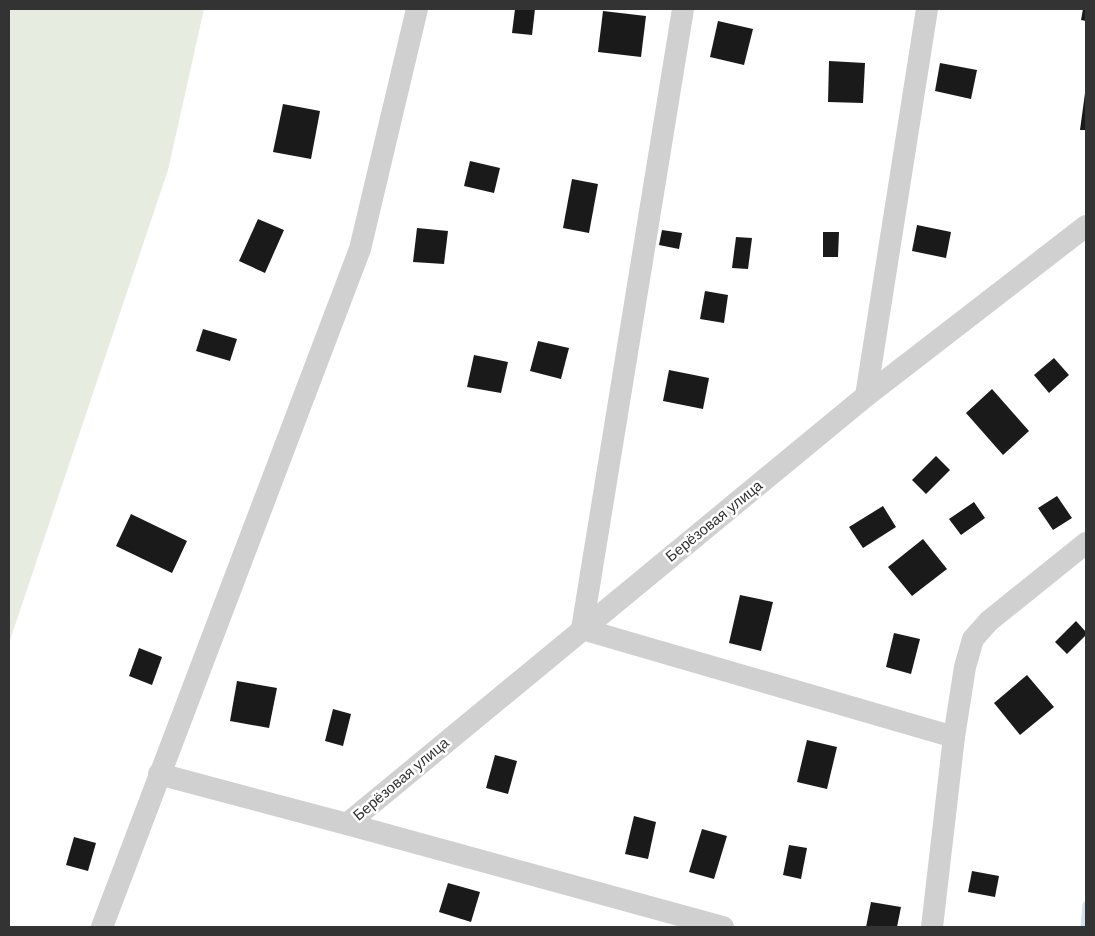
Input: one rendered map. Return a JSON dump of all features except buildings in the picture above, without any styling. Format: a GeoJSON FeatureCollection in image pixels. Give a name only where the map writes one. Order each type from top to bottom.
{"type":"FeatureCollection","features":[{"type":"Feature","properties":{"kind":"street"},"geometry":{"type":"LineString","coordinates":[[102,927],[360,249],[417,9]]}},
{"type":"Feature","properties":{"kind":"street"},"geometry":{"type":"LineString","coordinates":[[683,9],[582,629],[954,737]]}},
{"type":"Feature","properties":{"kind":"street"},"geometry":{"type":"LineString","coordinates":[[866,396],[927,9]]}},
{"type":"Feature","properties":{"kind":"street","name":"Берёзовая улица"},"geometry":{"type":"LineString","coordinates":[[347,824],[866,396],[1086,226]]}},
{"type":"Feature","properties":{"kind":"street"},"geometry":{"type":"LineString","coordinates":[[932,927],[954,737],[965,667],[973,639],[989,621],[1086,543]]}},
{"type":"Feature","properties":{"kind":"street"},"geometry":{"type":"LineString","coordinates":[[159,774],[723,927]]}},
{"type":"Feature","properties":{"kind":"shaded area"},"geometry":{"type":"Polygon","coordinates":[[[9,9],[204,9],[168,170],[9,643],[9,9]]]}},
{"type":"Feature","properties":{"kind":"waterway"},"geometry":{"type":"LineString","coordinates":[[1084,927],[1086,905]]}}]}
